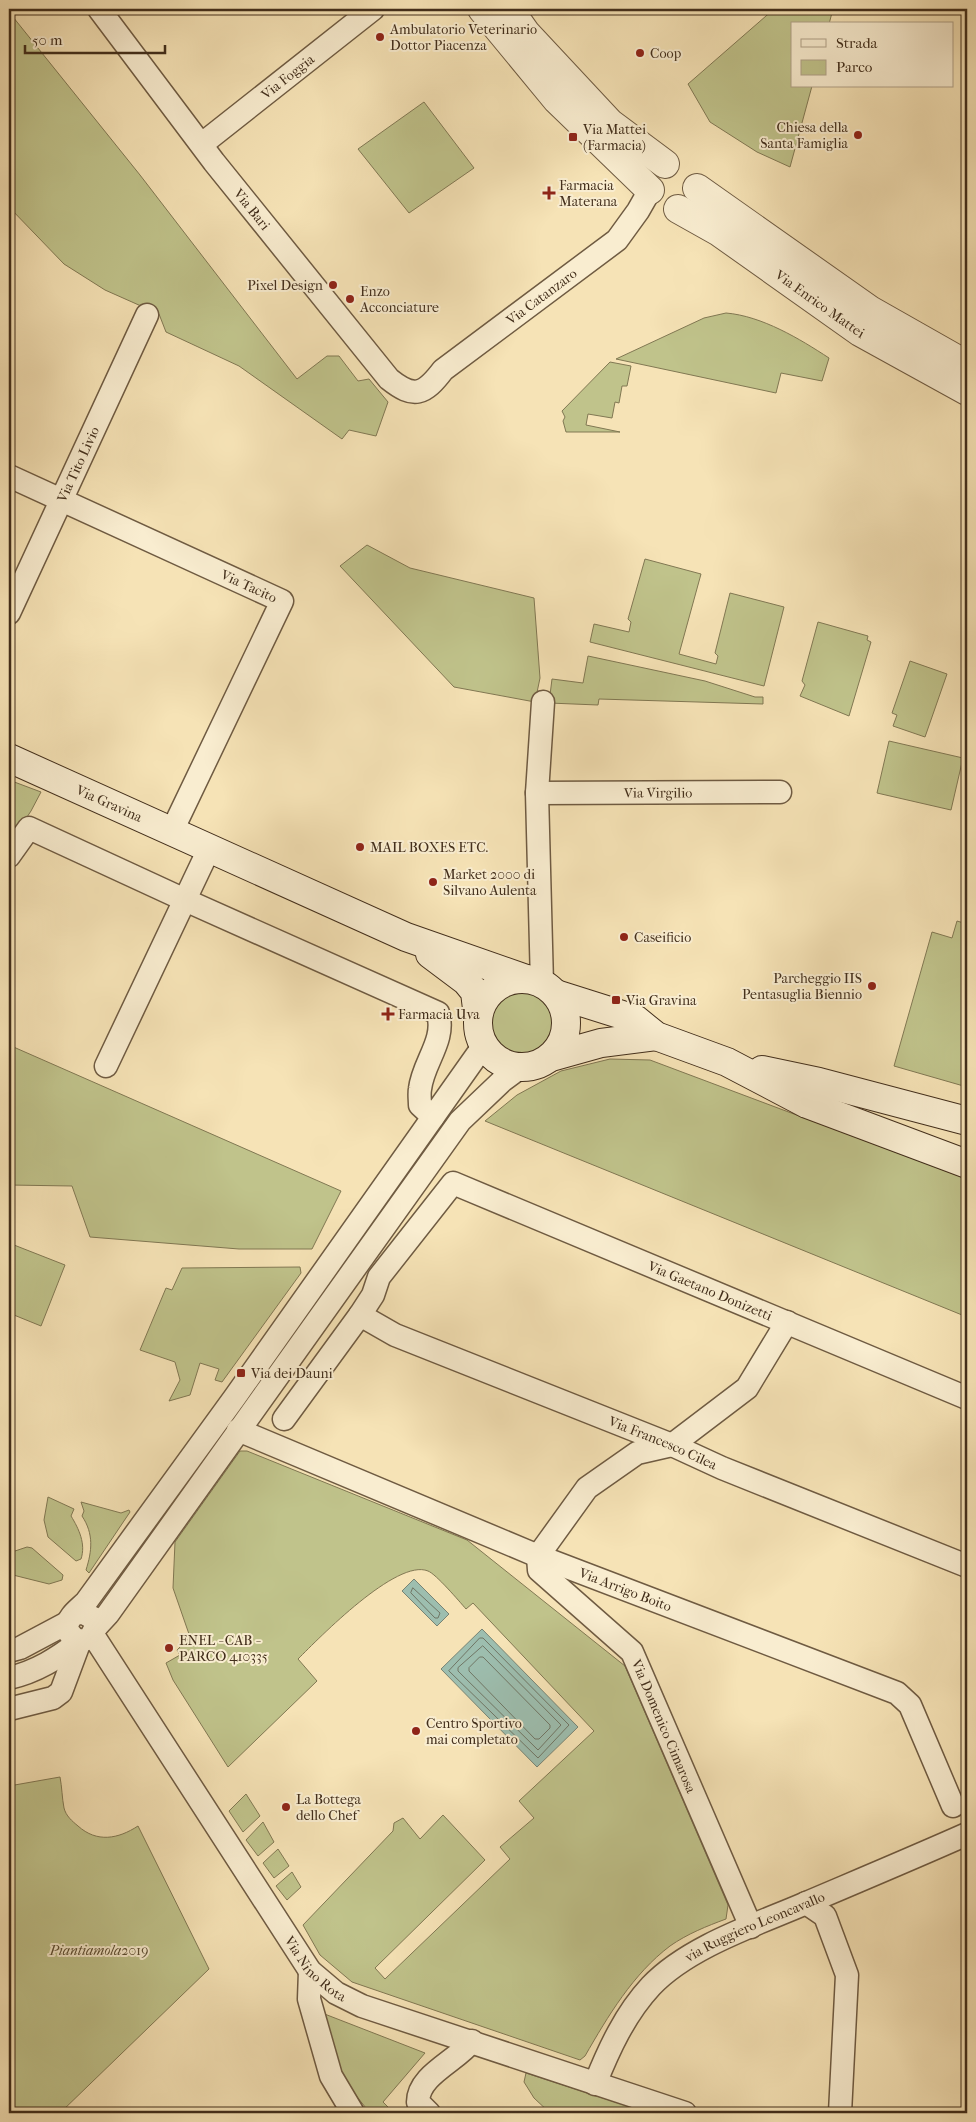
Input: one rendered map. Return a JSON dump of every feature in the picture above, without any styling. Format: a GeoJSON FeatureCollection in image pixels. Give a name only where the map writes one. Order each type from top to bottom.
{"type":"FeatureCollection","features":[{"type":"Feature","properties":{"kind":"main road"},"geometry":{"type":"LineString","coordinates":[[482,9],[557,100],[650,190],[653,197],[664,207],[678,209],[691,202],[697,188],[693,173],[681,164],[665,164],[610,123],[526,33],[509,9]]}},
{"type":"Feature","properties":{"kind":"main road"},"geometry":{"type":"LineString","coordinates":[[650,190],[653,174],[665,164]]}},
{"type":"Feature","properties":{"kind":"main road","name":"Via Enrico Mattei"},"geometry":{"type":"LineString","coordinates":[[697,188],[870,310],[967,365]]}},
{"type":"Feature","properties":{"kind":"main road","name":"Via Enrico Mattei"},"geometry":{"type":"LineString","coordinates":[[678,209],[719,232],[860,332],[967,391]]}},
{"type":"Feature","properties":{"kind":"main road","name":"Via Gravina"},"geometry":{"type":"LineString","coordinates":[[9,758],[171,833],[411,939]]}},
{"type":"Feature","properties":{"kind":"main road"},"geometry":{"type":"LineString","coordinates":[[411,939],[634,1018],[656,1036],[726,1062],[808,1104],[967,1164]]}},
{"type":"Feature","properties":{"kind":"main road"},"geometry":{"type":"LineString","coordinates":[[411,939],[466,981],[475,992],[479,1031],[484,1045],[493,1057],[506,1064],[521,1067],[537,1065],[552,1057],[601,1043],[656,1036]]}},
{"type":"Feature","properties":{"kind":"main road"},"geometry":{"type":"LineString","coordinates":[[478,1017],[482,1004],[490,993],[500,985],[513,980],[542,986],[563,1006],[566,1026],[561,1046],[552,1057]]}},
{"type":"Feature","properties":{"kind":"main road"},"geometry":{"type":"LineString","coordinates":[[726,1062],[819,1082],[967,1121]]}},
{"type":"Feature","properties":{"kind":"street","name":"Via Bari"},"geometry":{"type":"LineString","coordinates":[[99,9],[202,144],[389,379],[404,391],[419,392]]}},
{"type":"Feature","properties":{"kind":"street","name":"Via Foggia"},"geometry":{"type":"LineString","coordinates":[[202,144],[373,9]]}},
{"type":"Feature","properties":{"kind":"street","name":"Via Catanzaro"},"geometry":{"type":"LineString","coordinates":[[419,392],[431,385],[442,370],[617,240],[638,211],[650,190]]}},
{"type":"Feature","properties":{"kind":"street","name":"Via Tito Livio"},"geometry":{"type":"LineString","coordinates":[[9,613],[147,315]]}},
{"type":"Feature","properties":{"kind":"street","name":"Via Tacito"},"geometry":{"type":"LineString","coordinates":[[9,476],[282,601],[171,833]]}},
{"type":"Feature","properties":{"kind":"street"},"geometry":{"type":"LineString","coordinates":[[542,986],[537,793],[543,702]]}},
{"type":"Feature","properties":{"kind":"street","name":"Via Virgilio"},"geometry":{"type":"LineString","coordinates":[[537,793],[780,792]]}},
{"type":"Feature","properties":{"kind":"street"},"geometry":{"type":"LineString","coordinates":[[9,856],[29,828],[184,900],[438,1013],[441,1024],[439,1036],[420,1088],[420,1105],[433,1117]]}},
{"type":"Feature","properties":{"kind":"street"},"geometry":{"type":"LineString","coordinates":[[106,1066],[209,850]]}},
{"type":"Feature","properties":{"kind":"street"},"geometry":{"type":"LineString","coordinates":[[9,1651],[82,1628],[108,1614],[238,1430],[245,1402],[433,1117],[484,1045]]}},
{"type":"Feature","properties":{"kind":"street"},"geometry":{"type":"LineString","coordinates":[[9,1709],[54,1698],[64,1686],[82,1628],[86,1602],[245,1402],[460,1121],[502,1081],[521,1067]]}},
{"type":"Feature","properties":{"kind":"street","name":"Via Gaetano Donizetti"},"geometry":{"type":"LineString","coordinates":[[360,1315],[373,1295],[379,1277],[453,1183],[967,1398]]}},
{"type":"Feature","properties":{"kind":"street"},"geometry":{"type":"LineString","coordinates":[[284,1420],[360,1315]]}},
{"type":"Feature","properties":{"kind":"street","name":"Via Francesco Cilea"},"geometry":{"type":"LineString","coordinates":[[360,1315],[395,1335],[672,1445],[722,1468],[967,1566]]}},
{"type":"Feature","properties":{"kind":"street"},"geometry":{"type":"LineString","coordinates":[[538,1556],[587,1488],[637,1453],[672,1445],[747,1388],[787,1322]]}},
{"type":"Feature","properties":{"kind":"street","name":"Via Arrigo Boito"},"geometry":{"type":"LineString","coordinates":[[238,1430],[538,1556],[897,1693],[910,1705],[953,1806]]}},
{"type":"Feature","properties":{"kind":"street","name":"Via Domenico Cimarosa"},"geometry":{"type":"LineString","coordinates":[[538,1556],[539,1570],[632,1652],[751,1926]]}},
{"type":"Feature","properties":{"kind":"street"},"geometry":{"type":"LineString","coordinates":[[9,1678],[27,1674],[44,1665],[82,1628]]}},
{"type":"Feature","properties":{"kind":"street","name":"Via Nino Rota"},"geometry":{"type":"LineString","coordinates":[[82,1628],[310,1971],[336,1993],[362,2006],[472,2040],[594,2084],[685,2113]]}},
{"type":"Feature","properties":{"kind":"street"},"geometry":{"type":"LineString","coordinates":[[44,1665],[53,1666],[61,1673],[64,1686]]}},
{"type":"Feature","properties":{"kind":"street","name":"via Ruggiero Leoncavallo"},"geometry":{"type":"LineString","coordinates":[[594,2084],[610,2045],[652,1985],[687,1958],[751,1926],[966,1836]]}},
{"type":"Feature","properties":{"kind":"street"},"geometry":{"type":"LineString","coordinates":[[806,1903],[825,1916],[846,1975],[840,2113]]}},
{"type":"Feature","properties":{"kind":"street"},"geometry":{"type":"LineString","coordinates":[[310,1971],[309,1999],[330,2076],[354,2113]]}},
{"type":"Feature","properties":{"kind":"street"},"geometry":{"type":"LineString","coordinates":[[429,2113],[418,2102],[418,2092],[428,2080],[464,2052],[472,2040]]}},
{"type":"Feature","properties":{"kind":"green space"},"geometry":{"type":"Polygon","coordinates":[[[774,9],[833,9],[830,22],[791,22],[791,88],[811,88],[790,167],[757,152],[710,122],[688,84],[774,9]]]}},
{"type":"Feature","properties":{"kind":"green space"},"geometry":{"type":"Polygon","coordinates":[[[9,12],[140,175],[297,379],[327,356],[339,356],[358,381],[369,379],[388,402],[376,436],[349,430],[342,439],[239,366],[166,332],[159,314],[105,290],[64,264],[9,207],[9,12]]]}},
{"type":"Feature","properties":{"kind":"green space"},"geometry":{"type":"Polygon","coordinates":[[[424,102],[474,168],[409,213],[358,149],[424,102]]]}},
{"type":"Feature","properties":{"kind":"green space"},"geometry":{"type":"Polygon","coordinates":[[[726,313],[740,315],[767,324],[806,343],[829,358],[822,381],[781,373],[776,393],[616,359],[704,318],[726,313]]]}},
{"type":"Feature","properties":{"kind":"green space"},"geometry":{"type":"Polygon","coordinates":[[[610,362],[631,366],[627,386],[622,386],[619,403],[615,402],[612,418],[588,414],[586,425],[620,432],[566,432],[563,421],[565,417],[562,411],[610,362]]]}},
{"type":"Feature","properties":{"kind":"green space"},"geometry":{"type":"Polygon","coordinates":[[[367,545],[410,568],[534,598],[540,678],[535,702],[454,687],[340,566],[367,545]]]}},
{"type":"Feature","properties":{"kind":"green space"},"geometry":{"type":"Polygon","coordinates":[[[645,559],[701,574],[679,654],[716,664],[718,656],[715,653],[730,593],[784,607],[764,686],[590,642],[594,624],[629,632],[631,622],[628,619],[645,559]]]}},
{"type":"Feature","properties":{"kind":"green space"},"geometry":{"type":"Polygon","coordinates":[[[818,622],[868,636],[867,640],[871,642],[849,716],[800,696],[805,685],[802,681],[818,622]]]}},
{"type":"Feature","properties":{"kind":"green space"},"geometry":{"type":"Polygon","coordinates":[[[588,656],[705,681],[755,697],[763,697],[763,704],[599,699],[598,705],[549,703],[552,679],[583,683],[588,656]]]}},
{"type":"Feature","properties":{"kind":"green space"},"geometry":{"type":"Polygon","coordinates":[[[910,661],[947,674],[925,737],[893,726],[897,715],[892,713],[910,661]]]}},
{"type":"Feature","properties":{"kind":"green space"},"geometry":{"type":"Polygon","coordinates":[[[889,741],[963,758],[951,810],[877,793],[889,741]]]}},
{"type":"Feature","properties":{"kind":"green space"},"geometry":{"type":"Polygon","coordinates":[[[9,780],[41,792],[9,844],[9,780]]]}},
{"type":"Feature","properties":{"kind":"green space"},"geometry":{"type":"Polygon","coordinates":[[[957,921],[967,924],[967,1087],[894,1066],[932,932],[952,938],[957,921]]]}},
{"type":"Feature","properties":{"kind":"green space"},"geometry":{"type":"Polygon","coordinates":[[[529,988],[542,994],[551,1003],[555,1009],[557,1023],[555,1037],[547,1048],[536,1056],[515,1058],[508,1056],[497,1048],[489,1037],[487,1016],[489,1009],[497,998],[508,990],[529,988]]]}},
{"type":"Feature","properties":{"kind":"green space"},"geometry":{"type":"Polygon","coordinates":[[[9,1045],[341,1191],[312,1249],[239,1249],[90,1237],[72,1186],[9,1185],[9,1045]]]}},
{"type":"Feature","properties":{"kind":"green space"},"geometry":{"type":"Polygon","coordinates":[[[610,1059],[650,1060],[967,1179],[967,1317],[485,1121],[517,1095],[561,1071],[610,1059]]]}},
{"type":"Feature","properties":{"kind":"green space"},"geometry":{"type":"Polygon","coordinates":[[[14,1245],[65,1265],[41,1326],[9,1313],[9,1258],[14,1245]]]}},
{"type":"Feature","properties":{"kind":"green space"},"geometry":{"type":"Polygon","coordinates":[[[300,1267],[301,1273],[222,1382],[215,1380],[219,1369],[200,1363],[190,1395],[169,1401],[180,1380],[175,1362],[140,1350],[166,1288],[172,1290],[182,1268],[300,1267]]]}},
{"type":"Feature","properties":{"kind":"green space"},"geometry":{"type":"Polygon","coordinates":[[[240,1451],[247,1451],[467,1540],[625,1666],[728,1905],[726,1919],[697,1931],[670,1946],[644,1969],[622,1996],[585,2056],[580,2060],[352,1982],[320,1955],[303,1925],[393,1831],[394,1823],[403,1818],[420,1839],[443,1815],[485,1860],[375,1968],[385,1979],[510,1859],[500,1847],[534,1818],[519,1801],[594,1731],[473,1603],[466,1609],[432,1573],[414,1570],[398,1576],[359,1602],[298,1659],[317,1681],[228,1767],[173,1680],[166,1663],[180,1655],[177,1650],[190,1637],[173,1588],[175,1542],[240,1451]]]}},
{"type":"Feature","properties":{"kind":"green space"},"geometry":{"type":"Polygon","coordinates":[[[48,1497],[74,1509],[71,1516],[81,1537],[83,1548],[81,1559],[76,1561],[48,1537],[44,1520],[48,1497]]]}},
{"type":"Feature","properties":{"kind":"green space"},"geometry":{"type":"Polygon","coordinates":[[[81,1502],[121,1513],[129,1510],[130,1512],[89,1573],[86,1570],[91,1543],[89,1529],[82,1516],[84,1511],[81,1502]]]}},
{"type":"Feature","properties":{"kind":"green space"},"geometry":{"type":"Polygon","coordinates":[[[27,1547],[32,1548],[63,1575],[62,1580],[49,1584],[9,1574],[9,1553],[27,1547]]]}},
{"type":"Feature","properties":{"kind":"green space","name":"Piantiamola2019"},"geometry":{"type":"Polygon","coordinates":[[[60,1777],[65,1811],[71,1820],[85,1831],[100,1837],[108,1837],[123,1834],[138,1826],[209,1969],[60,2113],[9,2113],[9,1786],[60,1777]]]}},
{"type":"Feature","properties":{"kind":"green space"},"geometry":{"type":"Polygon","coordinates":[[[246,1794],[260,1816],[243,1832],[229,1811],[246,1794]]]}},
{"type":"Feature","properties":{"kind":"green space"},"geometry":{"type":"Polygon","coordinates":[[[263,1822],[274,1842],[258,1856],[246,1840],[263,1822]]]}},
{"type":"Feature","properties":{"kind":"green space"},"geometry":{"type":"Polygon","coordinates":[[[278,1849],[289,1866],[274,1878],[263,1863],[278,1849]]]}},
{"type":"Feature","properties":{"kind":"green space"},"geometry":{"type":"Polygon","coordinates":[[[292,1872],[301,1887],[287,1900],[276,1886],[292,1872]]]}},
{"type":"Feature","properties":{"kind":"green space"},"geometry":{"type":"Polygon","coordinates":[[[322,2013],[425,2053],[383,2102],[394,2113],[370,2113],[341,2077],[322,2013]]]}},
{"type":"Feature","properties":{"kind":"green space"},"geometry":{"type":"Polygon","coordinates":[[[526,2073],[649,2113],[550,2113],[534,2098],[524,2082],[526,2073]]]}},
{"type":"Feature","properties":{"kind":"water"},"geometry":{"type":"Polygon","coordinates":[[[414,1579],[449,1614],[437,1626],[402,1591],[414,1579]]]}},
{"type":"Feature","properties":{"kind":"water"},"geometry":{"type":"Polygon","coordinates":[[[482,1629],[578,1727],[537,1767],[441,1669],[482,1629]]]}},
{"type":"Feature","properties":{"kind":"place","name":"Ambulatorio Veterinario Dottor Piacenza"},"geometry":{"type":"Point","coordinates":[380,37]}},
{"type":"Feature","properties":{"kind":"place","name":"Coop"},"geometry":{"type":"Point","coordinates":[640,53]}},
{"type":"Feature","properties":{"kind":"place","name":"Chiesa della Santa Famiglia"},"geometry":{"type":"Point","coordinates":[858,135]}},
{"type":"Feature","properties":{"kind":"place","name":"Via Mattei (Farmacia)"},"geometry":{"type":"Point","coordinates":[573,137]}},
{"type":"Feature","properties":{"kind":"place","name":"Farmacia Materana"},"geometry":{"type":"Point","coordinates":[549,193]}},
{"type":"Feature","properties":{"kind":"place","name":"Pixel Design"},"geometry":{"type":"Point","coordinates":[333,285]}},
{"type":"Feature","properties":{"kind":"place","name":"Enzo Acconciature"},"geometry":{"type":"Point","coordinates":[350,299]}},
{"type":"Feature","properties":{"kind":"place","name":"MAIL BOXES ETC."},"geometry":{"type":"Point","coordinates":[360,847]}},
{"type":"Feature","properties":{"kind":"place","name":"Market 2000 di Silvano Aulenta"},"geometry":{"type":"Point","coordinates":[433,882]}},
{"type":"Feature","properties":{"kind":"place","name":"Caseificio"},"geometry":{"type":"Point","coordinates":[624,937]}},
{"type":"Feature","properties":{"kind":"place","name":"Parcheggio IIS Pentasuglia Biennio"},"geometry":{"type":"Point","coordinates":[872,986]}},
{"type":"Feature","properties":{"kind":"place","name":"Via Gravina"},"geometry":{"type":"Point","coordinates":[616,1000]}},
{"type":"Feature","properties":{"kind":"place","name":"Farmacia Uva"},"geometry":{"type":"Point","coordinates":[388,1014]}},
{"type":"Feature","properties":{"kind":"place","name":"Via dei Dauni"},"geometry":{"type":"Point","coordinates":[241,1373]}},
{"type":"Feature","properties":{"kind":"place","name":"ENEL - CAB - PARCO 410335"},"geometry":{"type":"Point","coordinates":[169,1648]}},
{"type":"Feature","properties":{"kind":"place","name":"Centro Sportivo mai completato"},"geometry":{"type":"Point","coordinates":[416,1731]}},
{"type":"Feature","properties":{"kind":"place","name":"La Bottega dello Chef"},"geometry":{"type":"Point","coordinates":[286,1807]}}]}
